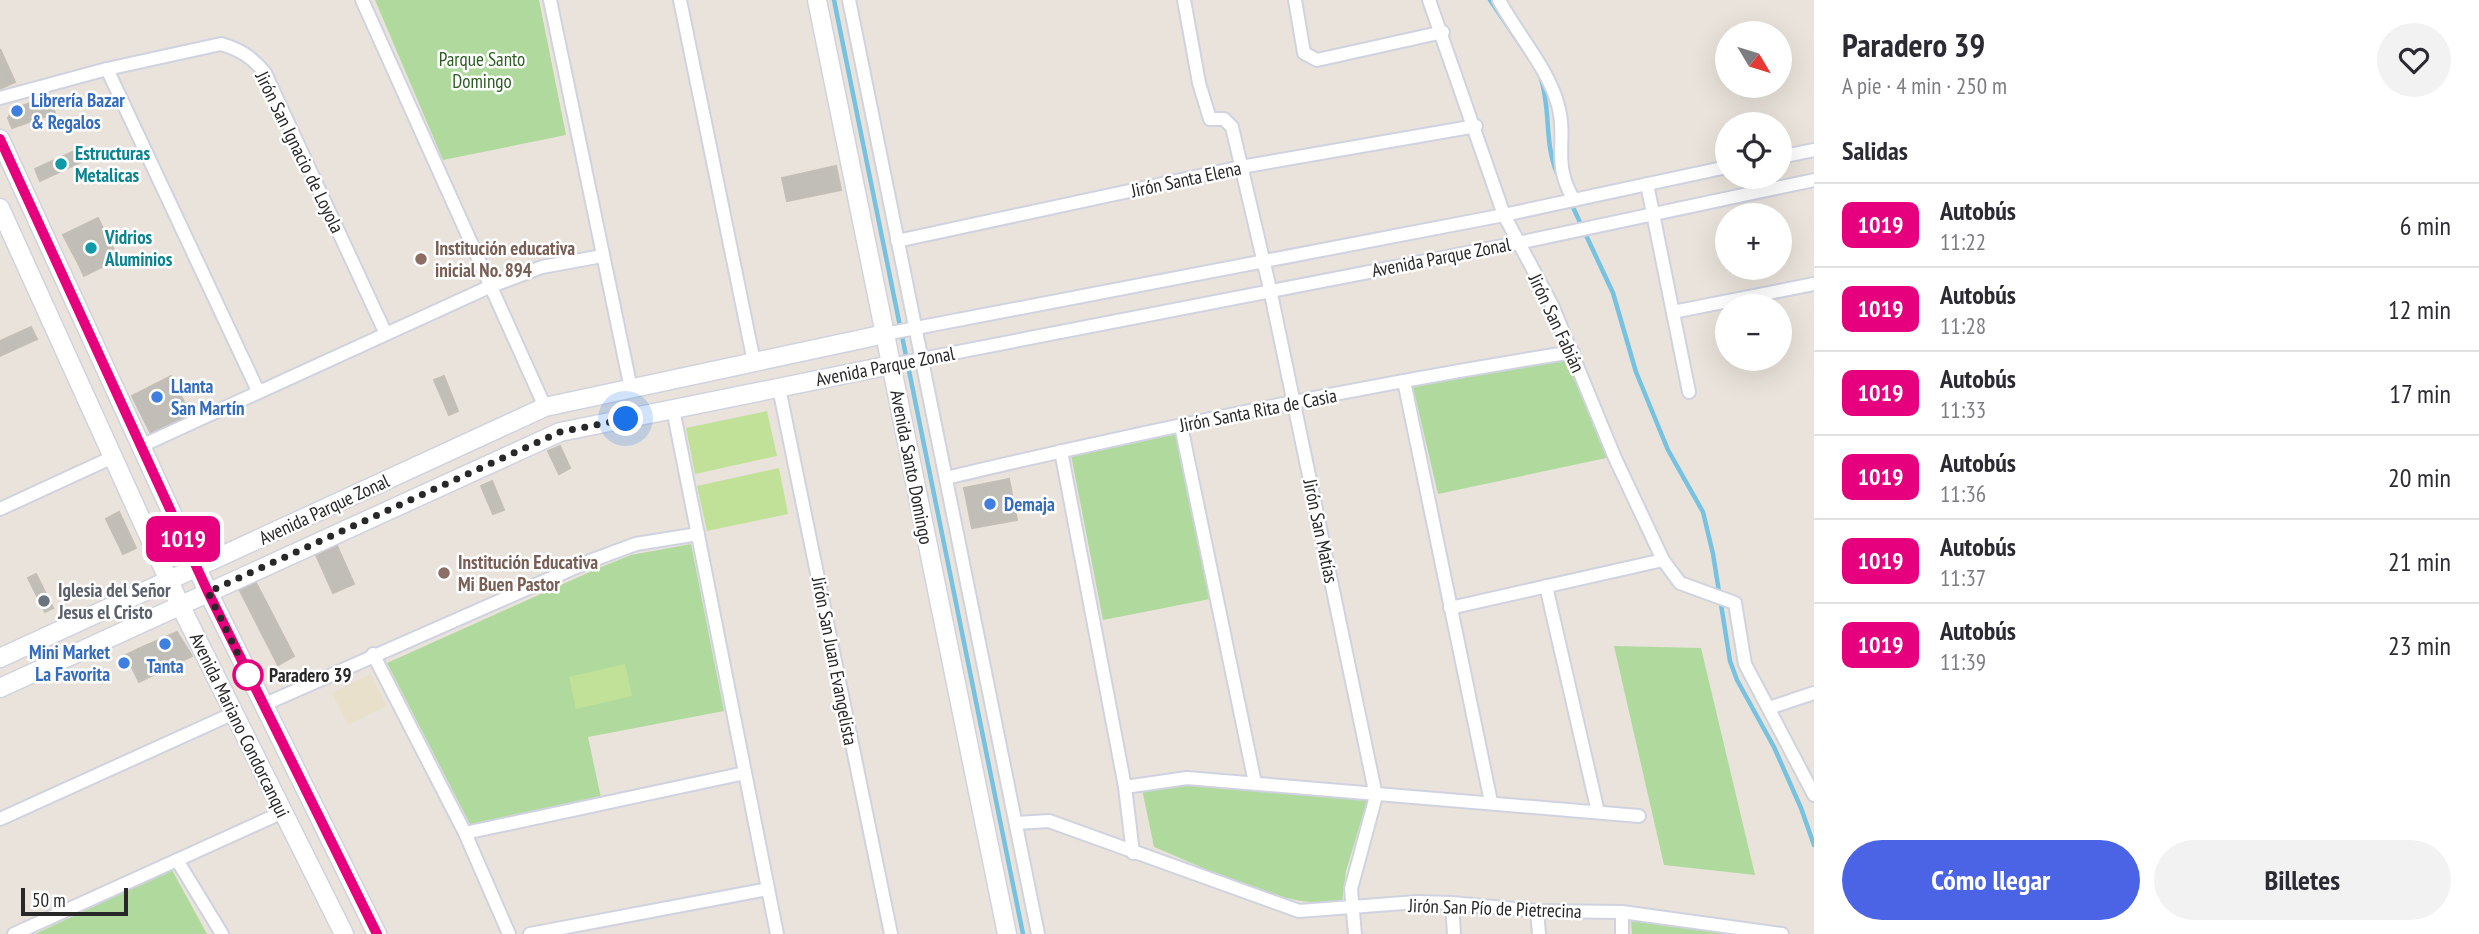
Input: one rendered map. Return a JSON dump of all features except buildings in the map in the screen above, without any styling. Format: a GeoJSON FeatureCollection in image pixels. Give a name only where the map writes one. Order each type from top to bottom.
{"type":"FeatureCollection","features":[{"type":"Feature","properties":{"kind":"main road","name":"Avenida Santo Domingo"},"geometry":{"type":"LineString","coordinates":[[817,0],[1007,934]]}},
{"type":"Feature","properties":{"kind":"main road","name":"Avenida Mariano Condorcanqui"},"geometry":{"type":"LineString","coordinates":[[0,139],[196,567],[377,934]]}},
{"type":"Feature","properties":{"kind":"main road","name":"Avenida Mariano Condorcanqui"},"geometry":{"type":"LineString","coordinates":[[0,208],[180,604],[344,934]]}},
{"type":"Feature","properties":{"kind":"main road","name":"Avenida Parque Zonal"},"geometry":{"type":"LineString","coordinates":[[0,658],[545,407],[885,334]]}},
{"type":"Feature","properties":{"kind":"main road","name":"Avenida Parque Zonal"},"geometry":{"type":"LineString","coordinates":[[0,688],[560,432],[891,365]]}},
{"type":"Feature","properties":{"kind":"main road"},"geometry":{"type":"LineString","coordinates":[[124,480],[151,468]]}},
{"type":"Feature","properties":{"kind":"main road"},"geometry":{"type":"LineString","coordinates":[[231,552],[242,576]]}},
{"type":"Feature","properties":{"kind":"street"},"geometry":{"type":"LineString","coordinates":[[362,0],[545,407]]}},
{"type":"Feature","properties":{"kind":"street"},"geometry":{"type":"LineString","coordinates":[[550,0],[631,389]]}},
{"type":"Feature","properties":{"kind":"street"},"geometry":{"type":"LineString","coordinates":[[680,0],[754,362]]}},
{"type":"Feature","properties":{"kind":"street","name":"Avenida Santo Domingo"},"geometry":{"type":"LineString","coordinates":[[849,0],[1038,934]]}},
{"type":"Feature","properties":{"kind":"street","name":"Jirón San Matías"},"geometry":{"type":"LineString","coordinates":[[1184,0],[1199,83],[1210,119],[1224,119],[1232,127],[1270,289],[1376,796],[1353,876],[1350,908],[1355,934]]}},
{"type":"Feature","properties":{"kind":"street"},"geometry":{"type":"LineString","coordinates":[[1295,0],[1304,53],[1317,60],[1443,33]]}},
{"type":"Feature","properties":{"kind":"street","name":"Jirón San Fabián"},"geometry":{"type":"LineString","coordinates":[[1429,0],[1476,126],[1483,157],[1504,215],[1573,352],[1615,458],[1663,559],[1680,583],[1735,603],[1745,664],[1769,708]]}},
{"type":"Feature","properties":{"kind":"street"},"geometry":{"type":"LineString","coordinates":[[1499,0],[1554,94],[1560,118],[1561,170],[1574,200]]}},
{"type":"Feature","properties":{"kind":"street","name":"Jirón San Ignacio de Loyola"},"geometry":{"type":"LineString","coordinates":[[0,97],[107,69],[221,44],[254,58],[265,73],[385,332]]}},
{"type":"Feature","properties":{"kind":"street"},"geometry":{"type":"LineString","coordinates":[[107,69],[258,391]]}},
{"type":"Feature","properties":{"kind":"street","name":"Jirón Santa Elena"},"geometry":{"type":"LineString","coordinates":[[897,241],[1241,167],[1476,126]]}},
{"type":"Feature","properties":{"kind":"street"},"geometry":{"type":"LineString","coordinates":[[1792,155],[1814,150]]}},
{"type":"Feature","properties":{"kind":"street","name":"Avenida Parque Zonal"},"geometry":{"type":"LineString","coordinates":[[885,334],[1504,215],[1715,170]]}},
{"type":"Feature","properties":{"kind":"street","name":"Avenida Parque Zonal"},"geometry":{"type":"LineString","coordinates":[[891,365],[1270,289],[1518,243],[1653,212],[1814,180]]}},
{"type":"Feature","properties":{"kind":"street"},"geometry":{"type":"LineString","coordinates":[[1647,184],[1689,392]]}},
{"type":"Feature","properties":{"kind":"street"},"geometry":{"type":"LineString","coordinates":[[141,446],[385,332],[489,287],[542,267],[602,256]]}},
{"type":"Feature","properties":{"kind":"street"},"geometry":{"type":"LineString","coordinates":[[1673,312],[1814,284]]}},
{"type":"Feature","properties":{"kind":"street","name":"Jirón Santa Rita de Casia"},"geometry":{"type":"LineString","coordinates":[[946,478],[1061,451],[1294,403],[1573,352]]}},
{"type":"Feature","properties":{"kind":"street"},"geometry":{"type":"LineString","coordinates":[[1404,381],[1491,802]]}},
{"type":"Feature","properties":{"kind":"street","name":"Jirón San Juan Evangelista"},"geometry":{"type":"LineString","coordinates":[[779,388],[891,934]]}},
{"type":"Feature","properties":{"kind":"street"},"geometry":{"type":"LineString","coordinates":[[673,409],[777,934]]}},
{"type":"Feature","properties":{"kind":"street"},"geometry":{"type":"LineString","coordinates":[[1181,426],[1255,783]]}},
{"type":"Feature","properties":{"kind":"street"},"geometry":{"type":"LineString","coordinates":[[1061,451],[1125,787],[1133,853]]}},
{"type":"Feature","properties":{"kind":"street"},"geometry":{"type":"LineString","coordinates":[[2,503],[113,457]]}},
{"type":"Feature","properties":{"kind":"street"},"geometry":{"type":"LineString","coordinates":[[263,705],[373,654],[617,551],[698,534]]}},
{"type":"Feature","properties":{"kind":"street"},"geometry":{"type":"LineString","coordinates":[[1450,608],[1663,559]]}},
{"type":"Feature","properties":{"kind":"street"},"geometry":{"type":"LineString","coordinates":[[1546,586],[1598,812]]}},
{"type":"Feature","properties":{"kind":"street"},"geometry":{"type":"LineString","coordinates":[[373,654],[466,833],[509,934]]}},
{"type":"Feature","properties":{"kind":"street"},"geometry":{"type":"LineString","coordinates":[[1813,791],[1769,708],[1814,693]]}},
{"type":"Feature","properties":{"kind":"street"},"geometry":{"type":"LineString","coordinates":[[0,819],[234,713]]}},
{"type":"Feature","properties":{"kind":"street"},"geometry":{"type":"LineString","coordinates":[[466,833],[745,773]]}},
{"type":"Feature","properties":{"kind":"street"},"geometry":{"type":"LineString","coordinates":[[1125,787],[1170,778],[1639,816]]}},
{"type":"Feature","properties":{"kind":"street"},"geometry":{"type":"LineString","coordinates":[[14,934],[284,812]]}},
{"type":"Feature","properties":{"kind":"street","name":"Jirón San Pío de Pietrecina"},"geometry":{"type":"LineString","coordinates":[[1016,823],[1049,821],[1283,907],[1314,912],[1417,902],[1452,903],[1537,911],[1622,912],[1781,933]]}},
{"type":"Feature","properties":{"kind":"street"},"geometry":{"type":"LineString","coordinates":[[177,860],[222,934]]}},
{"type":"Feature","properties":{"kind":"street"},"geometry":{"type":"LineString","coordinates":[[530,934],[768,889]]}},
{"type":"Feature","properties":{"kind":"street"},"geometry":{"type":"LineString","coordinates":[[1452,903],[1454,934]]}},
{"type":"Feature","properties":{"kind":"street"},"geometry":{"type":"LineString","coordinates":[[1537,911],[1539,934]]}},
{"type":"Feature","properties":{"kind":"street"},"geometry":{"type":"LineString","coordinates":[[1622,912],[1622,934]]}},
{"type":"Feature","properties":{"kind":"shaded area"},"geometry":{"type":"Polygon","coordinates":[[[371,674],[386,706],[348,725],[332,693],[371,674]]]}},
{"type":"Feature","properties":{"kind":"green space","name":"Parque Santo Domingo"},"geometry":{"type":"Polygon","coordinates":[[[375,0],[539,0],[566,135],[443,160],[375,0]]]}},
{"type":"Feature","properties":{"kind":"green space"},"geometry":{"type":"Polygon","coordinates":[[[1571,356],[1611,457],[1438,494],[1413,387],[1571,356]]]}},
{"type":"Feature","properties":{"kind":"green space"},"geometry":{"type":"Polygon","coordinates":[[[767,411],[777,456],[695,474],[686,428],[767,411]]]}},
{"type":"Feature","properties":{"kind":"green space"},"geometry":{"type":"Polygon","coordinates":[[[1178,434],[1210,599],[1103,620],[1071,455],[1178,434]]]}},
{"type":"Feature","properties":{"kind":"green space"},"geometry":{"type":"Polygon","coordinates":[[[779,468],[788,514],[707,531],[697,486],[779,468]]]}},
{"type":"Feature","properties":{"kind":"green space"},"geometry":{"type":"Polygon","coordinates":[[[691,544],[724,711],[588,737],[601,798],[471,826],[387,663],[631,555],[691,544]]]}},
{"type":"Feature","properties":{"kind":"green space"},"geometry":{"type":"Polygon","coordinates":[[[1614,646],[1701,648],[1755,875],[1664,865],[1614,646]]]}},
{"type":"Feature","properties":{"kind":"green space"},"geometry":{"type":"Polygon","coordinates":[[[625,664],[632,696],[576,709],[569,677],[625,664]]]}},
{"type":"Feature","properties":{"kind":"green space"},"geometry":{"type":"Polygon","coordinates":[[[1195,782],[1368,798],[1346,871],[1342,902],[1318,903],[1270,894],[1154,847],[1142,789],[1195,782]]]}},
{"type":"Feature","properties":{"kind":"green space"},"geometry":{"type":"Polygon","coordinates":[[[172,870],[207,934],[35,934],[172,870]]]}},
{"type":"Feature","properties":{"kind":"green space"},"geometry":{"type":"Polygon","coordinates":[[[1631,921],[1779,934],[1632,934],[1631,921]]]}},
{"type":"Feature","properties":{"kind":"waterway"},"geometry":{"type":"LineString","coordinates":[[834,0],[1023,934]]}},
{"type":"Feature","properties":{"kind":"waterway"},"geometry":{"type":"LineString","coordinates":[[1490,0],[1530,59]]}},
{"type":"Feature","properties":{"kind":"waterway"},"geometry":{"type":"LineString","coordinates":[[1541,79],[1550,150],[1557,173]]}},
{"type":"Feature","properties":{"kind":"waterway"},"geometry":{"type":"LineString","coordinates":[[1571,203],[1613,293],[1636,372],[1668,450],[1703,512],[1713,554],[1730,661],[1737,680],[1774,747],[1814,845]]}},
{"type":"Feature","properties":{"kind":"bus line","name":"1019"},"geometry":{"type":"LineString","coordinates":[[0,139],[208,592],[377,934]]}},
{"type":"Feature","properties":{"kind":"place","name":"Librería Bazar & Regalos"},"geometry":{"type":"Point","coordinates":[17,111]}},
{"type":"Feature","properties":{"kind":"place","name":"Estructuras Metalicas"},"geometry":{"type":"Point","coordinates":[61,164]}},
{"type":"Feature","properties":{"kind":"place","name":"Vidrios Aluminios"},"geometry":{"type":"Point","coordinates":[91,248]}},
{"type":"Feature","properties":{"kind":"place","name":"Institución educativa inicial No. 894"},"geometry":{"type":"Point","coordinates":[421,259]}},
{"type":"Feature","properties":{"kind":"place","name":"Llanta San Martín"},"geometry":{"type":"Point","coordinates":[157,397]}},
{"type":"Feature","properties":{"kind":"place","name":"Demaja"},"geometry":{"type":"Point","coordinates":[990,504]}},
{"type":"Feature","properties":{"kind":"place","name":"Institución Educativa Mi Buen Pastor"},"geometry":{"type":"Point","coordinates":[444,573]}},
{"type":"Feature","properties":{"kind":"place","name":"Iglesia del Señor Jesus el Cristo"},"geometry":{"type":"Point","coordinates":[44,601]}},
{"type":"Feature","properties":{"kind":"place","name":"Tanta"},"geometry":{"type":"Point","coordinates":[165,644]}},
{"type":"Feature","properties":{"kind":"place","name":"Mini Market La Favorita"},"geometry":{"type":"Point","coordinates":[124,663]}},
{"type":"Feature","properties":{"kind":"place","name":"Paradero 39"},"geometry":{"type":"Point","coordinates":[248,675]}},
{"type":"Feature","properties":{"kind":"route"},"geometry":{"type":"LineString","coordinates":[[248,675],[208,592],[560,432],[626,419]]}}]}
